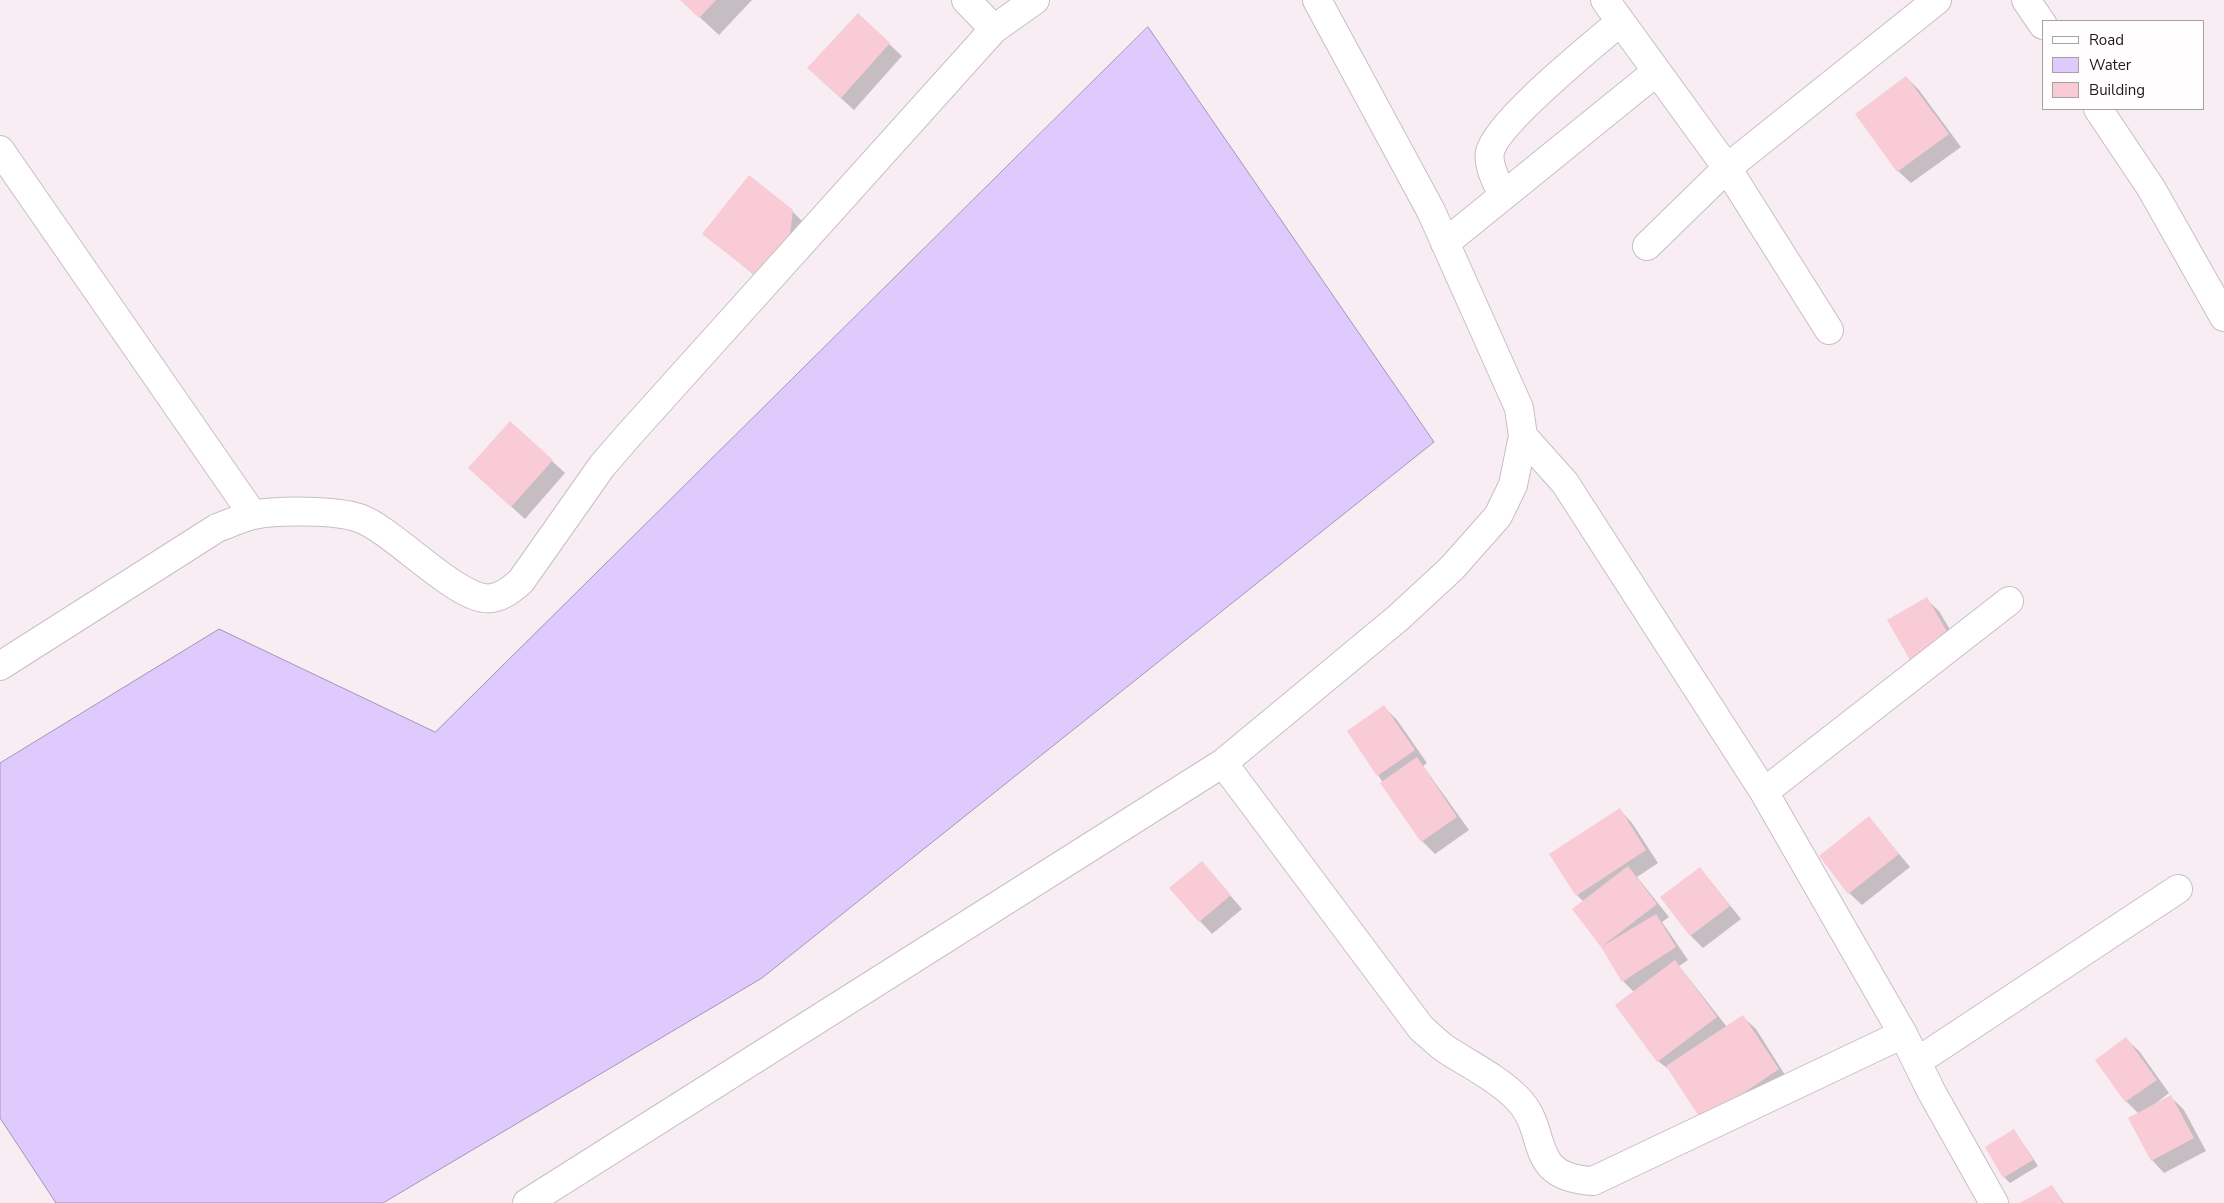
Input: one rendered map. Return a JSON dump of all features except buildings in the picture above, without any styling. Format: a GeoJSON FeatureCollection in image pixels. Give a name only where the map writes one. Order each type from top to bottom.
{"type":"FeatureCollection","features":[{"type":"Feature","properties":{"kind":"street"},"geometry":{"type":"LineString","coordinates":[[966,0],[994,29]]}},
{"type":"Feature","properties":{"kind":"street"},"geometry":{"type":"LineString","coordinates":[[0,666],[217,528],[253,515],[340,512],[361,518],[378,527],[455,585],[474,596],[490,599],[507,593],[520,581],[608,459],[994,29],[1036,0]]}},
{"type":"Feature","properties":{"kind":"street"},"geometry":{"type":"LineString","coordinates":[[526,1203],[1223,763],[1398,618],[1452,568],[1498,516],[1514,485],[1523,436],[1519,408],[1445,243],[1400,152],[1317,0]]}},
{"type":"Feature","properties":{"kind":"street"},"geometry":{"type":"LineString","coordinates":[[1647,246],[1727,168],[1937,0]]}},
{"type":"Feature","properties":{"kind":"street"},"geometry":{"type":"LineString","coordinates":[[2026,0],[2042,24]]}},
{"type":"Feature","properties":{"kind":"street"},"geometry":{"type":"LineString","coordinates":[[1503,196],[1492,169],[1489,154],[1501,130],[1612,11],[1727,168],[1829,330]]}},
{"type":"Feature","properties":{"kind":"street"},"geometry":{"type":"LineString","coordinates":[[1445,243],[1656,72]]}},
{"type":"Feature","properties":{"kind":"street"},"geometry":{"type":"LineString","coordinates":[[2099,110],[2151,188],[2224,317]]}},
{"type":"Feature","properties":{"kind":"street"},"geometry":{"type":"LineString","coordinates":[[0,150],[253,515]]}},
{"type":"Feature","properties":{"kind":"street"},"geometry":{"type":"LineString","coordinates":[[1523,436],[1565,483],[1764,792],[1903,1034],[1918,1061],[1931,1091],[1994,1203]]}},
{"type":"Feature","properties":{"kind":"street"},"geometry":{"type":"LineString","coordinates":[[1764,792],[2008,601]]}},
{"type":"Feature","properties":{"kind":"street"},"geometry":{"type":"LineString","coordinates":[[1223,763],[1421,1028],[1442,1047],[1498,1083],[1517,1098],[1528,1112],[1543,1156],[1561,1175],[1575,1180],[1592,1181],[1903,1034]]}},
{"type":"Feature","properties":{"kind":"street"},"geometry":{"type":"LineString","coordinates":[[1918,1061],[2178,889]]}},
{"type":"Feature","properties":{"kind":"water"},"geometry":{"type":"Polygon","coordinates":[[[1148,27],[1434,442],[762,978],[383,1203],[56,1203],[0,1118],[0,763],[219,629],[435,732],[1148,27]]]}}]}
